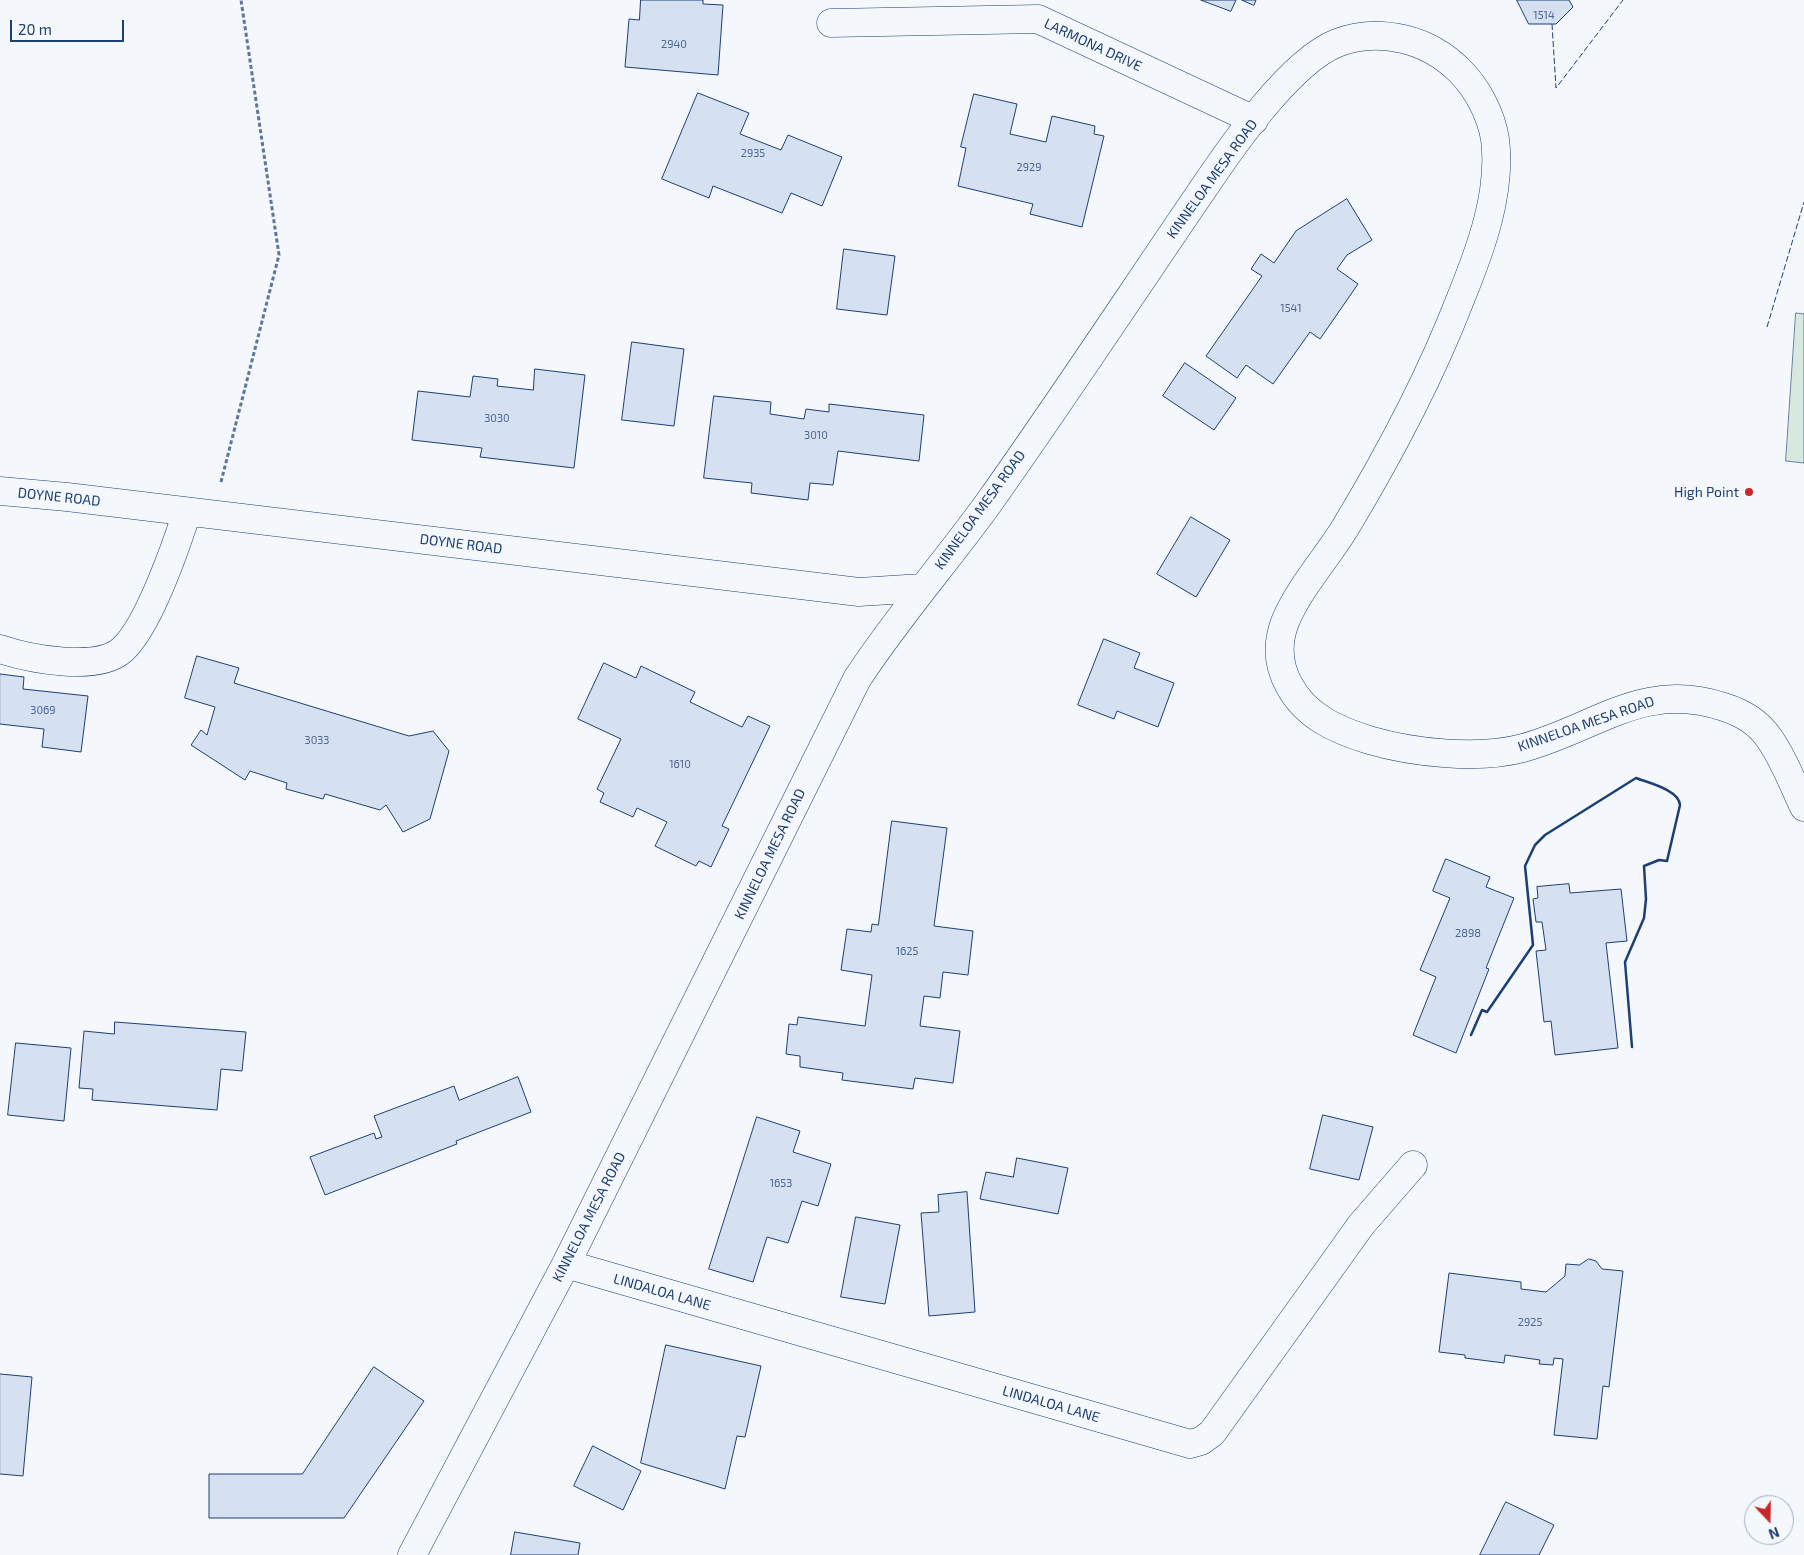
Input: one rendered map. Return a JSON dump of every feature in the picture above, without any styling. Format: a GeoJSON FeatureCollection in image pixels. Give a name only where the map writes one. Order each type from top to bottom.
{"type":"FeatureCollection","features":[{"type":"Feature","properties":{"kind":"street","name":"LARMONA DRIVE"},"geometry":{"type":"LineString","coordinates":[[831,23],[1038,19],[1254,120]]}},
{"type":"Feature","properties":{"kind":"street","name":"KINNELOA MESA ROAD"},"geometry":{"type":"LineString","coordinates":[[412,1555],[566,1264],[857,679],[886,635],[989,502],[1211,177],[1254,120],[1291,77],[1315,55],[1337,44],[1362,37],[1391,36],[1418,42],[1442,55],[1463,73],[1477,92],[1490,119],[1495,141],[1493,192],[1486,229],[1444,342],[1416,402],[1353,514],[1286,618],[1280,640],[1279,660],[1289,686],[1301,701],[1324,721],[1346,732],[1380,743],[1412,749],[1492,753],[1523,748],[1613,712],[1656,699],[1683,698],[1710,703],[1751,719],[1766,732],[1781,758],[1804,807]]}},
{"type":"Feature","properties":{"kind":"street","name":"DOYNE ROAD"},"geometry":{"type":"LineString","coordinates":[[0,491],[213,514],[859,592],[922,588]]}},
{"type":"Feature","properties":{"kind":"street"},"geometry":{"type":"LineString","coordinates":[[0,649],[43,658],[92,661],[108,658],[122,650],[136,632],[169,564],[187,512]]}},
{"type":"Feature","properties":{"kind":"street","name":"LINDALOA LANE"},"geometry":{"type":"LineString","coordinates":[[566,1264],[1190,1444],[1201,1441],[1212,1433],[1362,1225],[1412,1164]]}},
{"type":"Feature","properties":{"kind":"path"},"geometry":{"type":"LineString","coordinates":[[213,514],[279,256],[241,0]]}},
{"type":"Feature","properties":{"kind":"shaded area"},"geometry":{"type":"Polygon","coordinates":[[[1796,313],[1804,314],[1804,463],[1786,461],[1796,313]]]}},
{"type":"Feature","properties":{"kind":"building"},"geometry":{"type":"Polygon","coordinates":[[[641,0],[703,0],[703,4],[723,5],[718,75],[625,67],[629,19],[639,20],[641,0]]]}},
{"type":"Feature","properties":{"kind":"building"},"geometry":{"type":"Polygon","coordinates":[[[1201,0],[1236,0],[1231,11],[1201,0]]]}},
{"type":"Feature","properties":{"kind":"building"},"geometry":{"type":"Polygon","coordinates":[[[1242,0],[1256,0],[1254,5],[1242,0]]]}},
{"type":"Feature","properties":{"kind":"building"},"geometry":{"type":"Polygon","coordinates":[[[1517,0],[1569,0],[1573,7],[1556,24],[1529,24],[1517,0]]]}},
{"type":"Feature","properties":{"kind":"building"},"geometry":{"type":"Polygon","coordinates":[[[698,93],[749,113],[740,134],[781,150],[788,135],[842,157],[822,206],[791,193],[782,213],[713,186],[709,198],[662,179],[698,93]]]}},
{"type":"Feature","properties":{"kind":"building"},"geometry":{"type":"Polygon","coordinates":[[[974,94],[1017,104],[1010,134],[1046,142],[1052,116],[1095,126],[1094,134],[1104,136],[1082,227],[1030,214],[1033,204],[958,186],[966,148],[961,147],[974,94]]]}},
{"type":"Feature","properties":{"kind":"building"},"geometry":{"type":"Polygon","coordinates":[[[1347,199],[1372,240],[1347,255],[1337,269],[1358,284],[1320,339],[1310,332],[1273,384],[1246,365],[1237,378],[1206,356],[1262,276],[1251,269],[1261,254],[1274,263],[1296,231],[1347,199]]]}},
{"type":"Feature","properties":{"kind":"building"},"geometry":{"type":"Polygon","coordinates":[[[844,249],[895,256],[887,315],[837,309],[844,249]]]}},
{"type":"Feature","properties":{"kind":"building"},"geometry":{"type":"Polygon","coordinates":[[[632,342],[684,349],[674,426],[622,420],[632,342]]]}},
{"type":"Feature","properties":{"kind":"building"},"geometry":{"type":"Polygon","coordinates":[[[1185,363],[1236,398],[1214,430],[1163,396],[1185,363]]]}},
{"type":"Feature","properties":{"kind":"building"},"geometry":{"type":"Polygon","coordinates":[[[535,369],[585,375],[574,468],[480,457],[482,448],[412,440],[418,391],[470,397],[473,376],[498,379],[497,386],[533,390],[535,369]]]}},
{"type":"Feature","properties":{"kind":"building"},"geometry":{"type":"Polygon","coordinates":[[[714,396],[771,402],[770,414],[804,419],[806,409],[829,412],[829,404],[924,415],[919,461],[838,451],[833,485],[810,483],[808,500],[751,493],[752,483],[704,478],[714,396]]]}},
{"type":"Feature","properties":{"kind":"building"},"geometry":{"type":"Polygon","coordinates":[[[1191,517],[1230,540],[1196,597],[1157,574],[1191,517]]]}},
{"type":"Feature","properties":{"kind":"building"},"geometry":{"type":"Polygon","coordinates":[[[1104,639],[1140,653],[1134,668],[1174,683],[1158,727],[1117,711],[1114,719],[1078,705],[1104,639]]]}},
{"type":"Feature","properties":{"kind":"building"},"geometry":{"type":"Polygon","coordinates":[[[197,656],[239,668],[234,683],[409,736],[433,731],[449,751],[430,819],[403,832],[386,805],[380,810],[325,794],[323,799],[286,789],[287,783],[250,771],[245,780],[191,745],[201,730],[207,735],[215,707],[185,698],[197,656]]]}},
{"type":"Feature","properties":{"kind":"building"},"geometry":{"type":"Polygon","coordinates":[[[604,663],[636,678],[641,666],[695,692],[690,702],[742,727],[748,716],[770,726],[722,826],[729,829],[711,867],[699,861],[696,866],[655,846],[667,822],[637,808],[633,817],[600,802],[604,793],[597,789],[621,739],[578,719],[604,663]]]}},
{"type":"Feature","properties":{"kind":"building"},"geometry":{"type":"Polygon","coordinates":[[[0,674],[24,677],[23,689],[88,696],[81,752],[42,747],[44,729],[0,724],[0,674]]]}},
{"type":"Feature","properties":{"kind":"building"},"geometry":{"type":"Polygon","coordinates":[[[892,821],[947,828],[934,926],[973,931],[968,975],[943,972],[940,998],[924,996],[920,1026],[960,1031],[953,1083],[915,1078],[913,1089],[842,1080],[843,1073],[800,1067],[800,1056],[786,1054],[789,1024],[797,1025],[798,1017],[865,1026],[872,975],[841,970],[847,929],[871,932],[872,924],[878,925],[892,821]]]}},
{"type":"Feature","properties":{"kind":"building"},"geometry":{"type":"Polygon","coordinates":[[[1446,859],[1490,877],[1486,887],[1514,898],[1486,968],[1489,969],[1456,1053],[1413,1035],[1436,977],[1420,970],[1450,898],[1433,891],[1446,859]]]}},
{"type":"Feature","properties":{"kind":"building"},"geometry":{"type":"Polygon","coordinates":[[[1569,884],[1570,893],[1621,889],[1627,941],[1606,943],[1618,1048],[1555,1055],[1551,1021],[1544,1022],[1536,951],[1546,950],[1542,922],[1536,922],[1533,899],[1538,898],[1537,887],[1569,884]]]}},
{"type":"Feature","properties":{"kind":"building"},"geometry":{"type":"Polygon","coordinates":[[[115,1022],[246,1032],[242,1071],[221,1069],[217,1110],[92,1100],[93,1089],[79,1088],[84,1031],[114,1034],[115,1022]]]}},
{"type":"Feature","properties":{"kind":"building"},"geometry":{"type":"Polygon","coordinates":[[[16,1043],[71,1048],[64,1121],[8,1115],[16,1043]]]}},
{"type":"Feature","properties":{"kind":"building"},"geometry":{"type":"Polygon","coordinates":[[[518,1077],[531,1112],[456,1141],[457,1144],[325,1195],[310,1157],[374,1133],[376,1139],[382,1137],[374,1116],[454,1086],[459,1100],[518,1077]]]}},
{"type":"Feature","properties":{"kind":"building"},"geometry":{"type":"Polygon","coordinates":[[[1323,1115],[1373,1127],[1359,1180],[1310,1169],[1323,1115]]]}},
{"type":"Feature","properties":{"kind":"building"},"geometry":{"type":"Polygon","coordinates":[[[757,1117],[800,1131],[793,1152],[831,1164],[818,1206],[802,1201],[788,1243],[767,1237],[753,1282],[709,1269],[757,1117]]]}},
{"type":"Feature","properties":{"kind":"building"},"geometry":{"type":"Polygon","coordinates":[[[1017,1158],[1068,1168],[1058,1214],[980,1199],[986,1172],[1013,1177],[1017,1158]]]}},
{"type":"Feature","properties":{"kind":"building"},"geometry":{"type":"Polygon","coordinates":[[[967,1192],[975,1312],[929,1316],[921,1213],[939,1212],[938,1195],[967,1192]]]}},
{"type":"Feature","properties":{"kind":"building"},"geometry":{"type":"Polygon","coordinates":[[[856,1217],[900,1225],[885,1304],[841,1297],[856,1217]]]}},
{"type":"Feature","properties":{"kind":"building"},"geometry":{"type":"Polygon","coordinates":[[[1589,1259],[1596,1261],[1602,1269],[1623,1271],[1609,1387],[1603,1386],[1597,1439],[1554,1435],[1563,1359],[1554,1358],[1553,1365],[1539,1364],[1540,1360],[1505,1355],[1504,1363],[1465,1358],[1465,1355],[1439,1352],[1449,1273],[1521,1282],[1521,1289],[1546,1292],[1565,1276],[1566,1264],[1579,1265],[1589,1259]]]}},
{"type":"Feature","properties":{"kind":"building"},"geometry":{"type":"Polygon","coordinates":[[[666,1345],[761,1366],[745,1437],[737,1436],[725,1489],[641,1463],[666,1345]]]}},
{"type":"Feature","properties":{"kind":"building"},"geometry":{"type":"Polygon","coordinates":[[[374,1367],[424,1401],[344,1518],[209,1518],[209,1474],[302,1474],[374,1367]]]}},
{"type":"Feature","properties":{"kind":"building"},"geometry":{"type":"Polygon","coordinates":[[[0,1374],[32,1377],[23,1476],[0,1474],[0,1374]]]}},
{"type":"Feature","properties":{"kind":"building"},"geometry":{"type":"Polygon","coordinates":[[[593,1446],[641,1471],[623,1510],[574,1486],[593,1446]]]}},
{"type":"Feature","properties":{"kind":"building"},"geometry":{"type":"Polygon","coordinates":[[[1506,1502],[1554,1525],[1539,1555],[1480,1555],[1506,1502]]]}},
{"type":"Feature","properties":{"kind":"building"},"geometry":{"type":"Polygon","coordinates":[[[515,1532],[580,1543],[578,1555],[511,1555],[515,1532]]]}},
{"type":"Feature","properties":{"kind":"fence"},"geometry":{"type":"LineString","coordinates":[[1552,24],[1556,88],[1623,0]]}},
{"type":"Feature","properties":{"kind":"fence"},"geometry":{"type":"LineString","coordinates":[[1767,327],[1804,202]]}},
{"type":"Feature","properties":{"kind":"wall"},"geometry":{"type":"LineString","coordinates":[[1471,1035],[1482,1010],[1487,1012],[1533,945],[1525,866],[1535,845],[1545,835],[1636,778],[1669,791],[1675,795],[1680,805],[1667,861],[1659,860],[1644,866],[1646,899],[1644,918],[1625,962],[1632,1047]]}},
{"type":"Feature","properties":{"kind":"place","name":"High Point"},"geometry":{"type":"Point","coordinates":[1749,492]}}]}
